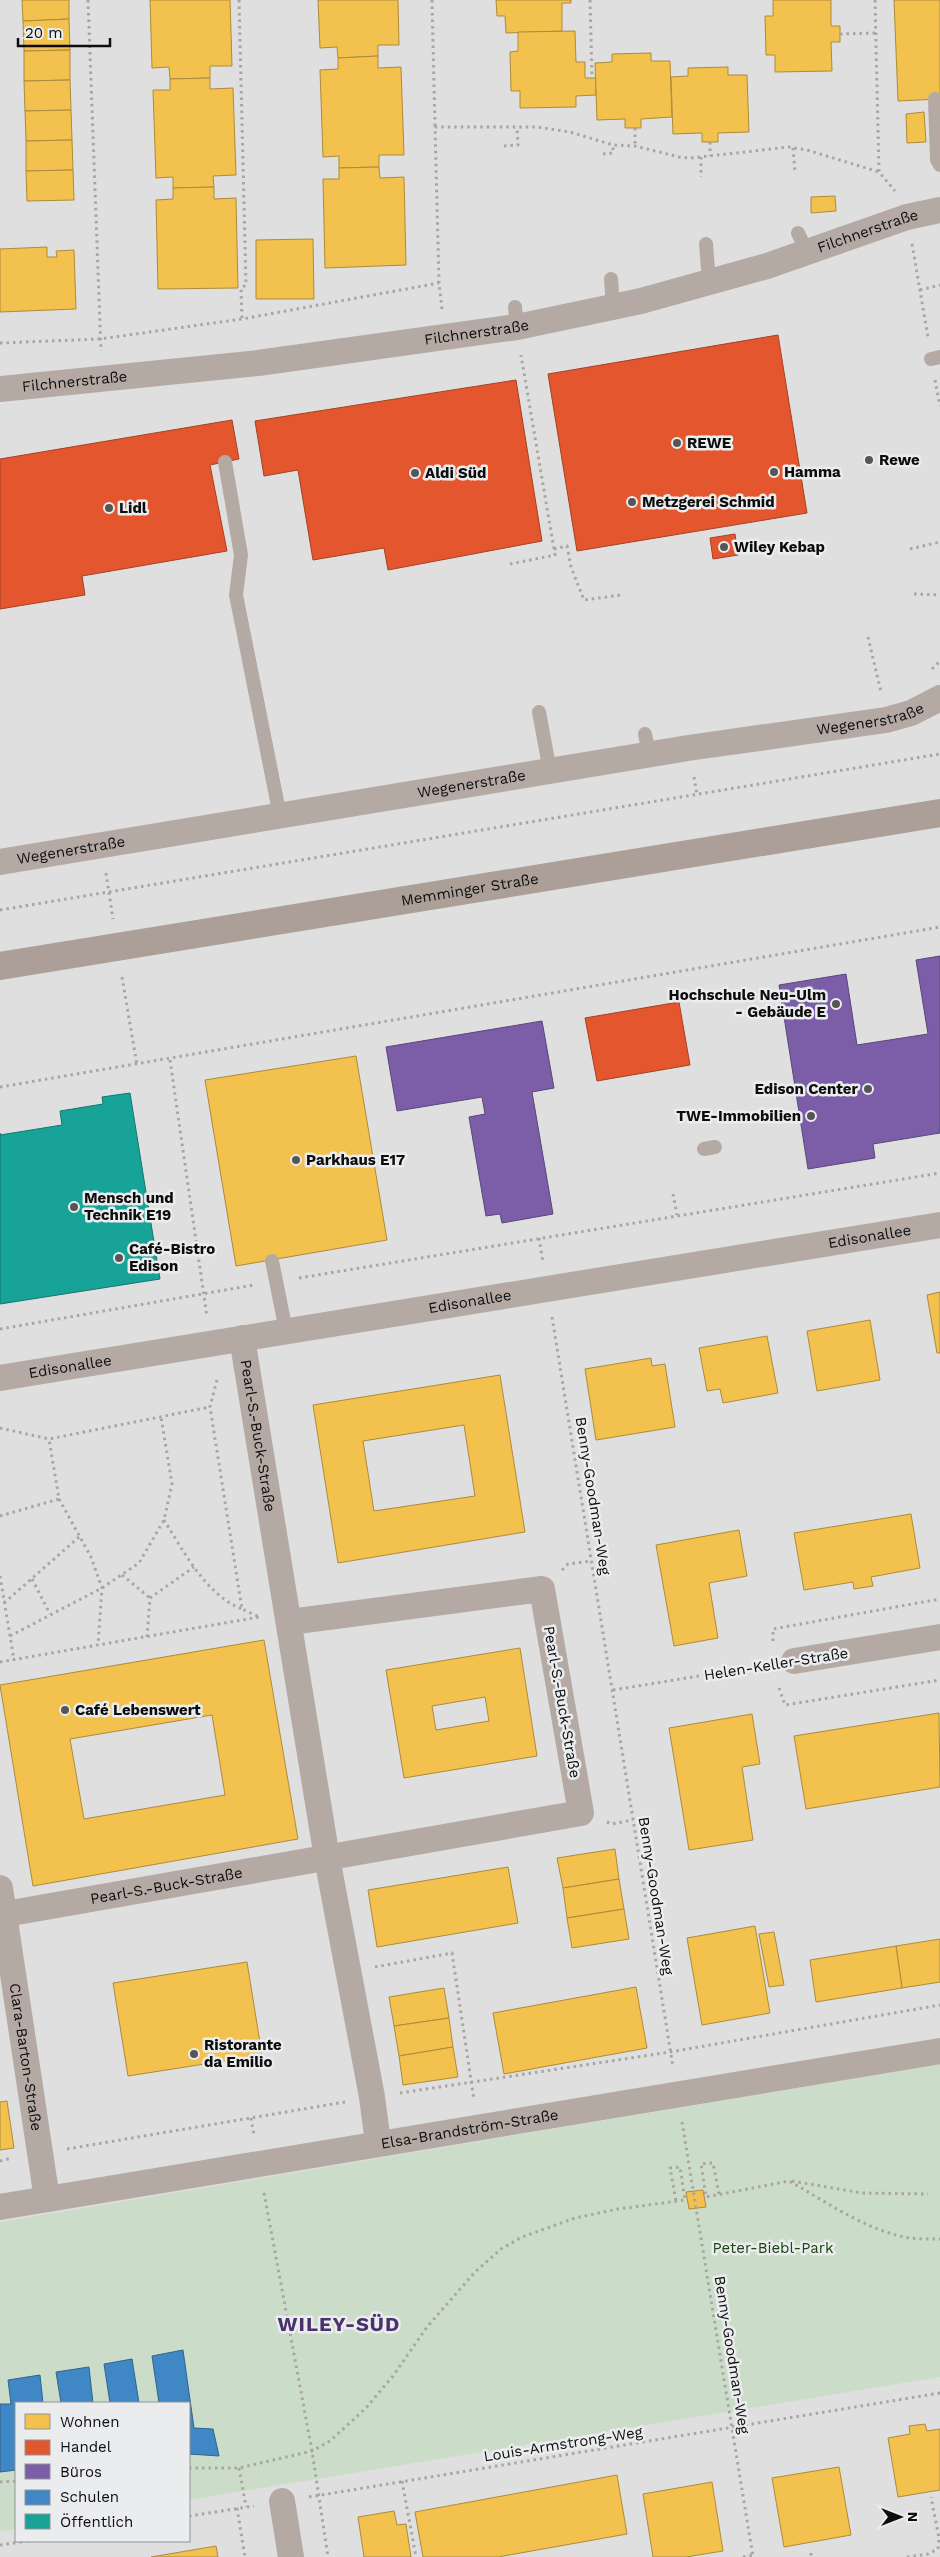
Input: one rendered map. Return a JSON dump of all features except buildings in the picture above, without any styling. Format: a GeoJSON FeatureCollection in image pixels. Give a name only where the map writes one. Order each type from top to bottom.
{"type":"FeatureCollection","features":[{"type":"Feature","properties":{"kind":"main road","name":"Memminger Straße"},"geometry":{"type":"LineString","coordinates":[[0,966],[940,814]]}},
{"type":"Feature","properties":{"kind":"street","name":"Filchnerstraße"},"geometry":{"type":"LineString","coordinates":[[0,389],[258,363],[446,338],[516,317],[613,307],[709,283],[767,266],[803,243],[940,210]]}},
{"type":"Feature","properties":{"kind":"street","name":"Wegenerstraße"},"geometry":{"type":"LineString","coordinates":[[0,862],[550,771],[647,745],[886,720],[911,714],[940,698]]}},
{"type":"Feature","properties":{"kind":"street","name":"Edisonallee"},"geometry":{"type":"LineString","coordinates":[[0,1378],[940,1225]]}},
{"type":"Feature","properties":{"kind":"street","name":"Pearl-S.-Buck-Straße"},"geometry":{"type":"LineString","coordinates":[[242,1338],[290,1622],[327,1858],[372,2097],[378,2143]]}},
{"type":"Feature","properties":{"kind":"street","name":"Pearl-S.-Buck-Straße"},"geometry":{"type":"LineString","coordinates":[[2,1915],[581,1813],[542,1589],[290,1622]]}},
{"type":"Feature","properties":{"kind":"street","name":"Helen-Keller-Straße"},"geometry":{"type":"LineString","coordinates":[[794,1661],[940,1638]]}},
{"type":"Feature","properties":{"kind":"street","name":"Clara-Barton-Straße"},"geometry":{"type":"LineString","coordinates":[[0,1888],[2,1915],[47,2199]]}},
{"type":"Feature","properties":{"kind":"street","name":"Elsa-Brandström-Straße"},"geometry":{"type":"LineString","coordinates":[[0,2207],[940,2050]]}},
{"type":"Feature","properties":{"kind":"street"},"geometry":{"type":"LineString","coordinates":[[282,2501],[292,2557]]}},
{"type":"Feature","properties":{"kind":"lane"},"geometry":{"type":"LineString","coordinates":[[936,99],[937,160],[940,165]]}},
{"type":"Feature","properties":{"kind":"lane"},"geometry":{"type":"LineString","coordinates":[[706,244],[709,283]]}},
{"type":"Feature","properties":{"kind":"lane"},"geometry":{"type":"LineString","coordinates":[[610,279],[613,307]]}},
{"type":"Feature","properties":{"kind":"lane"},"geometry":{"type":"LineString","coordinates":[[225,462],[241,555],[236,595],[280,816]]}},
{"type":"Feature","properties":{"kind":"lane"},"geometry":{"type":"LineString","coordinates":[[539,712],[550,771]]}},
{"type":"Feature","properties":{"kind":"lane"},"geometry":{"type":"LineString","coordinates":[[272,1260],[286,1331]]}},
{"type":"Feature","properties":{"kind":"path"},"geometry":{"type":"LineString","coordinates":[[88,0],[102,379]]}},
{"type":"Feature","properties":{"kind":"path"},"geometry":{"type":"LineString","coordinates":[[239,0],[246,285],[241,288],[242,319]]}},
{"type":"Feature","properties":{"kind":"path"},"geometry":{"type":"LineString","coordinates":[[432,0],[439,283],[446,338]]}},
{"type":"Feature","properties":{"kind":"path"},"geometry":{"type":"LineString","coordinates":[[590,0],[592,78]]}},
{"type":"Feature","properties":{"kind":"path"},"geometry":{"type":"LineString","coordinates":[[875,0],[879,172]]}},
{"type":"Feature","properties":{"kind":"path"},"geometry":{"type":"LineString","coordinates":[[840,34],[875,33]]}},
{"type":"Feature","properties":{"kind":"path"},"geometry":{"type":"LineString","coordinates":[[435,127],[537,127],[570,132],[613,145],[635,146],[679,157],[701,157],[772,147],[793,148],[879,172],[898,195],[907,217],[920,290],[936,358],[940,406]]}},
{"type":"Feature","properties":{"kind":"path"},"geometry":{"type":"LineString","coordinates":[[504,146],[518,145],[517,127]]}},
{"type":"Feature","properties":{"kind":"path"},"geometry":{"type":"LineString","coordinates":[[635,128],[635,146]]}},
{"type":"Feature","properties":{"kind":"path"},"geometry":{"type":"LineString","coordinates":[[710,142],[710,156]]}},
{"type":"Feature","properties":{"kind":"path"},"geometry":{"type":"LineString","coordinates":[[603,154],[613,153],[613,145]]}},
{"type":"Feature","properties":{"kind":"path"},"geometry":{"type":"LineString","coordinates":[[793,148],[795,173]]}},
{"type":"Feature","properties":{"kind":"path"},"geometry":{"type":"LineString","coordinates":[[701,157],[701,177]]}},
{"type":"Feature","properties":{"kind":"path"},"geometry":{"type":"LineString","coordinates":[[0,342],[100,339],[242,319],[439,283]]}},
{"type":"Feature","properties":{"kind":"path"},"geometry":{"type":"LineString","coordinates":[[920,290],[940,285]]}},
{"type":"Feature","properties":{"kind":"path"},"geometry":{"type":"LineString","coordinates":[[510,564],[555,555],[516,317]]}},
{"type":"Feature","properties":{"kind":"path"},"geometry":{"type":"LineString","coordinates":[[910,549],[940,542]]}},
{"type":"Feature","properties":{"kind":"path"},"geometry":{"type":"LineString","coordinates":[[554,549],[567,546],[571,567],[584,600],[621,595]]}},
{"type":"Feature","properties":{"kind":"path"},"geometry":{"type":"LineString","coordinates":[[914,594],[940,595]]}},
{"type":"Feature","properties":{"kind":"path"},"geometry":{"type":"LineString","coordinates":[[868,637],[881,692]]}},
{"type":"Feature","properties":{"kind":"path"},"geometry":{"type":"LineString","coordinates":[[0,910],[940,754]]}},
{"type":"Feature","properties":{"kind":"path"},"geometry":{"type":"LineString","coordinates":[[0,1087],[170,1060],[940,927]]}},
{"type":"Feature","properties":{"kind":"path"},"geometry":{"type":"LineString","coordinates":[[170,1060],[205,1294],[210,1343],[218,1383],[210,1407],[242,1609]]}},
{"type":"Feature","properties":{"kind":"path"},"geometry":{"type":"LineString","coordinates":[[0,1329],[940,1172]]}},
{"type":"Feature","properties":{"kind":"path"},"geometry":{"type":"LineString","coordinates":[[674,1194],[677,1216]]}},
{"type":"Feature","properties":{"kind":"path","name":"Benny-Goodman-Weg"},"geometry":{"type":"LineString","coordinates":[[539,1238],[753,2556]]}},
{"type":"Feature","properties":{"kind":"path"},"geometry":{"type":"LineString","coordinates":[[0,1428],[49,1439],[210,1407]]}},
{"type":"Feature","properties":{"kind":"path"},"geometry":{"type":"LineString","coordinates":[[10,1636],[102,1588],[139,1563],[164,1520],[172,1484],[161,1416]]}},
{"type":"Feature","properties":{"kind":"path"},"geometry":{"type":"LineString","coordinates":[[49,1439],[59,1499],[91,1557],[102,1588],[98,1645]]}},
{"type":"Feature","properties":{"kind":"path"},"geometry":{"type":"LineString","coordinates":[[0,1516],[59,1499]]}},
{"type":"Feature","properties":{"kind":"path"},"geometry":{"type":"LineString","coordinates":[[164,1520],[194,1567],[226,1603],[260,1617],[290,1622]]}},
{"type":"Feature","properties":{"kind":"path"},"geometry":{"type":"LineString","coordinates":[[4,1604],[79,1537]]}},
{"type":"Feature","properties":{"kind":"path"},"geometry":{"type":"LineString","coordinates":[[150,1598],[194,1567]]}},
{"type":"Feature","properties":{"kind":"path"},"geometry":{"type":"LineString","coordinates":[[122,1575],[150,1598]]}},
{"type":"Feature","properties":{"kind":"path"},"geometry":{"type":"LineString","coordinates":[[0,1576],[14,1660]]}},
{"type":"Feature","properties":{"kind":"path"},"geometry":{"type":"LineString","coordinates":[[32,1579],[50,1614]]}},
{"type":"Feature","properties":{"kind":"path"},"geometry":{"type":"LineString","coordinates":[[147,1637],[150,1598]]}},
{"type":"Feature","properties":{"kind":"path"},"geometry":{"type":"LineString","coordinates":[[774,1644],[773,1628],[940,1599]]}},
{"type":"Feature","properties":{"kind":"path"},"geometry":{"type":"LineString","coordinates":[[0,1662],[260,1617]]}},
{"type":"Feature","properties":{"kind":"path","name":"Helen-Keller-Straße"},"geometry":{"type":"LineString","coordinates":[[613,1690],[794,1661]]}},
{"type":"Feature","properties":{"kind":"path"},"geometry":{"type":"LineString","coordinates":[[779,1688],[785,1705],[940,1680]]}},
{"type":"Feature","properties":{"kind":"path"},"geometry":{"type":"LineString","coordinates":[[348,1972],[452,1953],[478,2128]]}},
{"type":"Feature","properties":{"kind":"path"},"geometry":{"type":"LineString","coordinates":[[0,2160],[372,2097],[472,2084],[670,2052],[940,2005]]}},
{"type":"Feature","properties":{"kind":"path"},"geometry":{"type":"LineString","coordinates":[[719,2194],[713,2162],[701,2164],[706,2196],[719,2194],[789,2181],[862,2193],[928,2194]]}},
{"type":"Feature","properties":{"kind":"path"},"geometry":{"type":"LineString","coordinates":[[259,2164],[312,2451],[328,2557]]}},
{"type":"Feature","properties":{"kind":"path"},"geometry":{"type":"LineString","coordinates":[[190,2468],[239,2468],[312,2451],[330,2440],[366,2408],[450,2299],[475,2272],[501,2250],[542,2228],[576,2218],[618,2209],[685,2200],[680,2167],[670,2168],[676,2201]]}},
{"type":"Feature","properties":{"kind":"path"},"geometry":{"type":"LineString","coordinates":[[789,2181],[861,2221],[887,2233],[911,2238],[940,2239]]}},
{"type":"Feature","properties":{"kind":"path","name":"Louis-Armstrong-Weg"},"geometry":{"type":"LineString","coordinates":[[190,2516],[940,2393]]}},
{"type":"Feature","properties":{"kind":"path"},"geometry":{"type":"LineString","coordinates":[[239,2468],[246,2507]]}},
{"type":"Feature","properties":{"kind":"path"},"geometry":{"type":"LineString","coordinates":[[0,2482],[15,2481]]}},
{"type":"Feature","properties":{"kind":"path"},"geometry":{"type":"LineString","coordinates":[[402,2481],[416,2557]]}},
{"type":"Feature","properties":{"kind":"path"},"geometry":{"type":"LineString","coordinates":[[907,2557],[928,2554],[938,2549],[939,2538],[931,2497]]}},
{"type":"Feature","properties":{"kind":"path"},"geometry":{"type":"LineString","coordinates":[[237,2508],[245,2557]]}},
{"type":"Feature","properties":{"kind":"path"},"geometry":{"type":"LineString","coordinates":[[0,2545],[21,2542]]}},
{"type":"Feature","properties":{"kind":"path"},"geometry":{"type":"LineString","coordinates":[[743,2557],[753,2556]]}},
{"type":"Feature","properties":{"kind":"green space","name":"Peter-Biebl-Park"},"geometry":{"type":"Polygon","coordinates":[[[940,2064],[940,2377],[190,2500],[190,2402],[15,2402],[15,2529],[0,2531],[0,2222],[940,2064]]]}},
{"type":"Feature","properties":{"kind":"place","name":"REWE"},"geometry":{"type":"Point","coordinates":[677,443]}},
{"type":"Feature","properties":{"kind":"place","name":"Rewe"},"geometry":{"type":"Point","coordinates":[869,460]}},
{"type":"Feature","properties":{"kind":"place","name":"Hamma"},"geometry":{"type":"Point","coordinates":[774,472]}},
{"type":"Feature","properties":{"kind":"place","name":"Aldi Süd"},"geometry":{"type":"Point","coordinates":[415,473]}},
{"type":"Feature","properties":{"kind":"place","name":"Metzgerei Schmid"},"geometry":{"type":"Point","coordinates":[632,502]}},
{"type":"Feature","properties":{"kind":"place","name":"Lidl"},"geometry":{"type":"Point","coordinates":[109,508]}},
{"type":"Feature","properties":{"kind":"place","name":"Wiley Kebap"},"geometry":{"type":"Point","coordinates":[724,547]}},
{"type":"Feature","properties":{"kind":"place","name":"Hochschule Neu-Ulm - Gebäude E"},"geometry":{"type":"Point","coordinates":[836,1004]}},
{"type":"Feature","properties":{"kind":"place","name":"Edison Center"},"geometry":{"type":"Point","coordinates":[868,1089]}},
{"type":"Feature","properties":{"kind":"place","name":"TWE-Immobilien"},"geometry":{"type":"Point","coordinates":[811,1116]}},
{"type":"Feature","properties":{"kind":"place","name":"Parkhaus E17"},"geometry":{"type":"Point","coordinates":[296,1160]}},
{"type":"Feature","properties":{"kind":"place","name":"Mensch und Technik E19"},"geometry":{"type":"Point","coordinates":[74,1207]}},
{"type":"Feature","properties":{"kind":"place","name":"Café-Bistro Edison"},"geometry":{"type":"Point","coordinates":[119,1258]}},
{"type":"Feature","properties":{"kind":"place","name":"Café Lebenswert"},"geometry":{"type":"Point","coordinates":[65,1710]}},
{"type":"Feature","properties":{"kind":"place","name":"Ristorante da Emilio"},"geometry":{"type":"Point","coordinates":[194,2054]}},
{"type":"Feature","properties":{"kind":"district","name":"WILEY-SÜD"},"geometry":{"type":"Point","coordinates":[339,2324]}}]}
